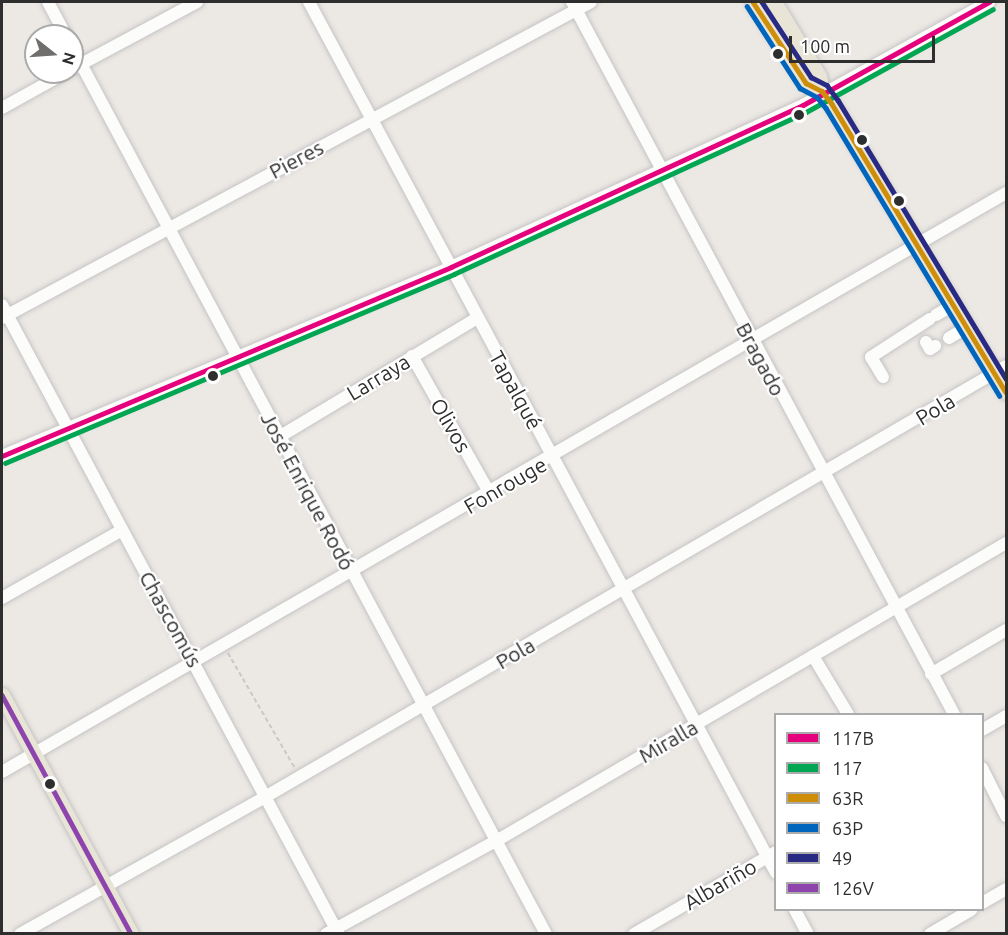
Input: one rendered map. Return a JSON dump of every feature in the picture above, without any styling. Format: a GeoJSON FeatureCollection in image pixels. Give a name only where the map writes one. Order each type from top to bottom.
{"type":"FeatureCollection","features":[{"type":"Feature","properties":{"kind":"main road"},"geometry":{"type":"LineString","coordinates":[[753,2],[806,83],[822,91]]}},
{"type":"Feature","properties":{"kind":"main road"},"geometry":{"type":"LineString","coordinates":[[774,2],[819,76],[822,91],[953,305],[967,327],[1001,370],[1006,392]]}},
{"type":"Feature","properties":{"kind":"main road"},"geometry":{"type":"LineString","coordinates":[[2,695],[130,933]]}},
{"type":"Feature","properties":{"kind":"street"},"geometry":{"type":"LineString","coordinates":[[48,2],[60,24]]}},
{"type":"Feature","properties":{"kind":"street"},"geometry":{"type":"LineString","coordinates":[[84,63],[197,2]]}},
{"type":"Feature","properties":{"kind":"street","name":"Tapalqué"},"geometry":{"type":"LineString","coordinates":[[309,2],[697,724],[771,854]]}},
{"type":"Feature","properties":{"kind":"street","name":"Pieres"},"geometry":{"type":"LineString","coordinates":[[3,313],[168,228],[372,118],[574,5],[591,2]]}},
{"type":"Feature","properties":{"kind":"street"},"geometry":{"type":"LineString","coordinates":[[2,456],[451,267],[660,171],[803,105],[822,91],[989,2]]}},
{"type":"Feature","properties":{"kind":"street","name":"Bragado"},"geometry":{"type":"LineString","coordinates":[[574,5],[660,171],[894,608],[953,713]]}},
{"type":"Feature","properties":{"kind":"street","name":"José Enrique Rodó"},"geometry":{"type":"LineString","coordinates":[[84,79],[168,228],[546,933]]}},
{"type":"Feature","properties":{"kind":"street"},"geometry":{"type":"LineString","coordinates":[[2,108],[45,84]]}},
{"type":"Feature","properties":{"kind":"street","name":"Fonrouge"},"geometry":{"type":"LineString","coordinates":[[2,772],[490,494],[1006,193]]}},
{"type":"Feature","properties":{"kind":"street"},"geometry":{"type":"LineString","coordinates":[[882,377],[871,357],[924,336],[933,317],[953,305]]}},
{"type":"Feature","properties":{"kind":"street","name":"Chascomús"},"geometry":{"type":"LineString","coordinates":[[3,313],[195,662],[334,932]]}},
{"type":"Feature","properties":{"kind":"street","name":"Larraya"},"geometry":{"type":"LineString","coordinates":[[279,437],[477,318]]}},
{"type":"Feature","properties":{"kind":"street"},"geometry":{"type":"LineString","coordinates":[[949,338],[967,327]]}},
{"type":"Feature","properties":{"kind":"street","name":"Olivos"},"geometry":{"type":"LineString","coordinates":[[412,356],[490,494]]}},
{"type":"Feature","properties":{"kind":"street","name":"Pola"},"geometry":{"type":"LineString","coordinates":[[20,933],[424,706],[1001,370]]}},
{"type":"Feature","properties":{"kind":"street"},"geometry":{"type":"LineString","coordinates":[[2,598],[122,530]]}},
{"type":"Feature","properties":{"kind":"street","name":"Miralla"},"geometry":{"type":"LineString","coordinates":[[334,932],[496,841],[1006,543]]}},
{"type":"Feature","properties":{"kind":"street"},"geometry":{"type":"LineString","coordinates":[[931,674],[1006,630]]}},
{"type":"Feature","properties":{"kind":"street"},"geometry":{"type":"LineString","coordinates":[[813,656],[847,713]]}},
{"type":"Feature","properties":{"kind":"street"},"geometry":{"type":"LineString","coordinates":[[984,729],[1006,716]]}},
{"type":"Feature","properties":{"kind":"street"},"geometry":{"type":"LineString","coordinates":[[984,772],[1006,816]]}},
{"type":"Feature","properties":{"kind":"street","name":"Albariño"},"geometry":{"type":"LineString","coordinates":[[634,933],[771,854]]}},
{"type":"Feature","properties":{"kind":"street"},"geometry":{"type":"LineString","coordinates":[[984,902],[1006,889]]}},
{"type":"Feature","properties":{"kind":"street"},"geometry":{"type":"LineString","coordinates":[[796,911],[808,933]]}},
{"type":"Feature","properties":{"kind":"street"},"geometry":{"type":"LineString","coordinates":[[930,933],[968,911]]}},
{"type":"Feature","properties":{"kind":"path"},"geometry":{"type":"LineString","coordinates":[[224,645],[300,777]]}},
{"type":"Feature","properties":{"kind":"transit line","name":"63R"},"geometry":{"type":"LineString","coordinates":[[753,2],[806,83],[822,91],[832,104],[1006,392]]}},
{"type":"Feature","properties":{"kind":"transit line","name":"49"},"geometry":{"type":"LineString","coordinates":[[762,2],[811,77],[827,85],[838,100],[1006,378]]}},
{"type":"Feature","properties":{"kind":"transit line","name":"117B"},"geometry":{"type":"LineString","coordinates":[[2,456],[451,267],[803,105],[989,2]]}},
{"type":"Feature","properties":{"kind":"transit line","name":"63P"},"geometry":{"type":"LineString","coordinates":[[747,6],[800,88],[817,97],[826,108],[1000,396]]}},
{"type":"Feature","properties":{"kind":"transit line","name":"117"},"geometry":{"type":"LineString","coordinates":[[5,463],[454,274],[806,112],[993,9]]}},
{"type":"Feature","properties":{"kind":"transit line","name":"126V"},"geometry":{"type":"LineString","coordinates":[[2,695],[131,934]]}}]}
